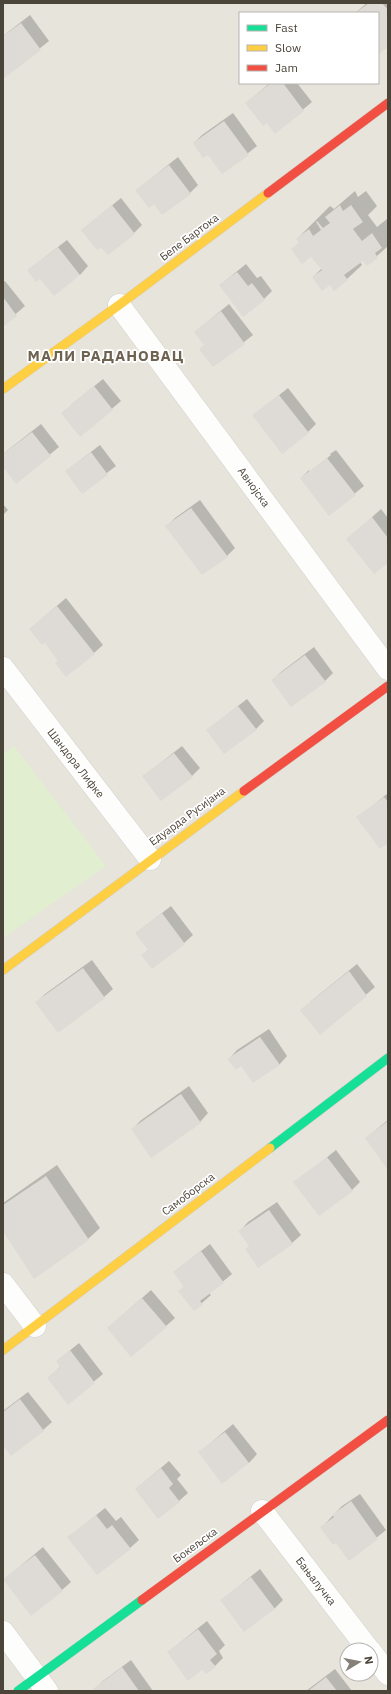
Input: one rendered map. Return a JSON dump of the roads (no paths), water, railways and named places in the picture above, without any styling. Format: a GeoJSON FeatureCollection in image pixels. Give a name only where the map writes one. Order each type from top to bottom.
{"type":"FeatureCollection","features":[{"type":"Feature","properties":{"kind":"street","name":"Беле Бартока"},"geometry":{"type":"LineString","coordinates":[[3,389],[119,305],[388,103]]}},
{"type":"Feature","properties":{"kind":"street","name":"Авнојска"},"geometry":{"type":"LineString","coordinates":[[119,305],[388,669]]}},
{"type":"Feature","properties":{"kind":"street","name":"Шандора Лифке"},"geometry":{"type":"LineString","coordinates":[[3,668],[150,859]]}},
{"type":"Feature","properties":{"kind":"street","name":"Едуарда Русијана"},"geometry":{"type":"LineString","coordinates":[[3,970],[150,859],[388,686]]}},
{"type":"Feature","properties":{"kind":"street","name":"Самоборска"},"geometry":{"type":"LineString","coordinates":[[3,1350],[388,1058]]}},
{"type":"Feature","properties":{"kind":"street"},"geometry":{"type":"LineString","coordinates":[[3,1284],[35,1326]]}},
{"type":"Feature","properties":{"kind":"street","name":"Бокељска"},"geometry":{"type":"LineString","coordinates":[[18,1691],[42,1684],[262,1511],[388,1420]]}},
{"type":"Feature","properties":{"kind":"street","name":"Бањалучка"},"geometry":{"type":"LineString","coordinates":[[262,1511],[363,1642]]}},
{"type":"Feature","properties":{"kind":"street"},"geometry":{"type":"LineString","coordinates":[[3,1632],[42,1684]]}},
{"type":"Feature","properties":{"kind":"street","name":"Бањалучка"},"geometry":{"type":"LineString","coordinates":[[379,1662],[388,1674]]}},
{"type":"Feature","properties":{"kind":"district","name":"МАЛИ РАДАНОВАЦ"},"geometry":{"type":"Point","coordinates":[106,355]}}]}
